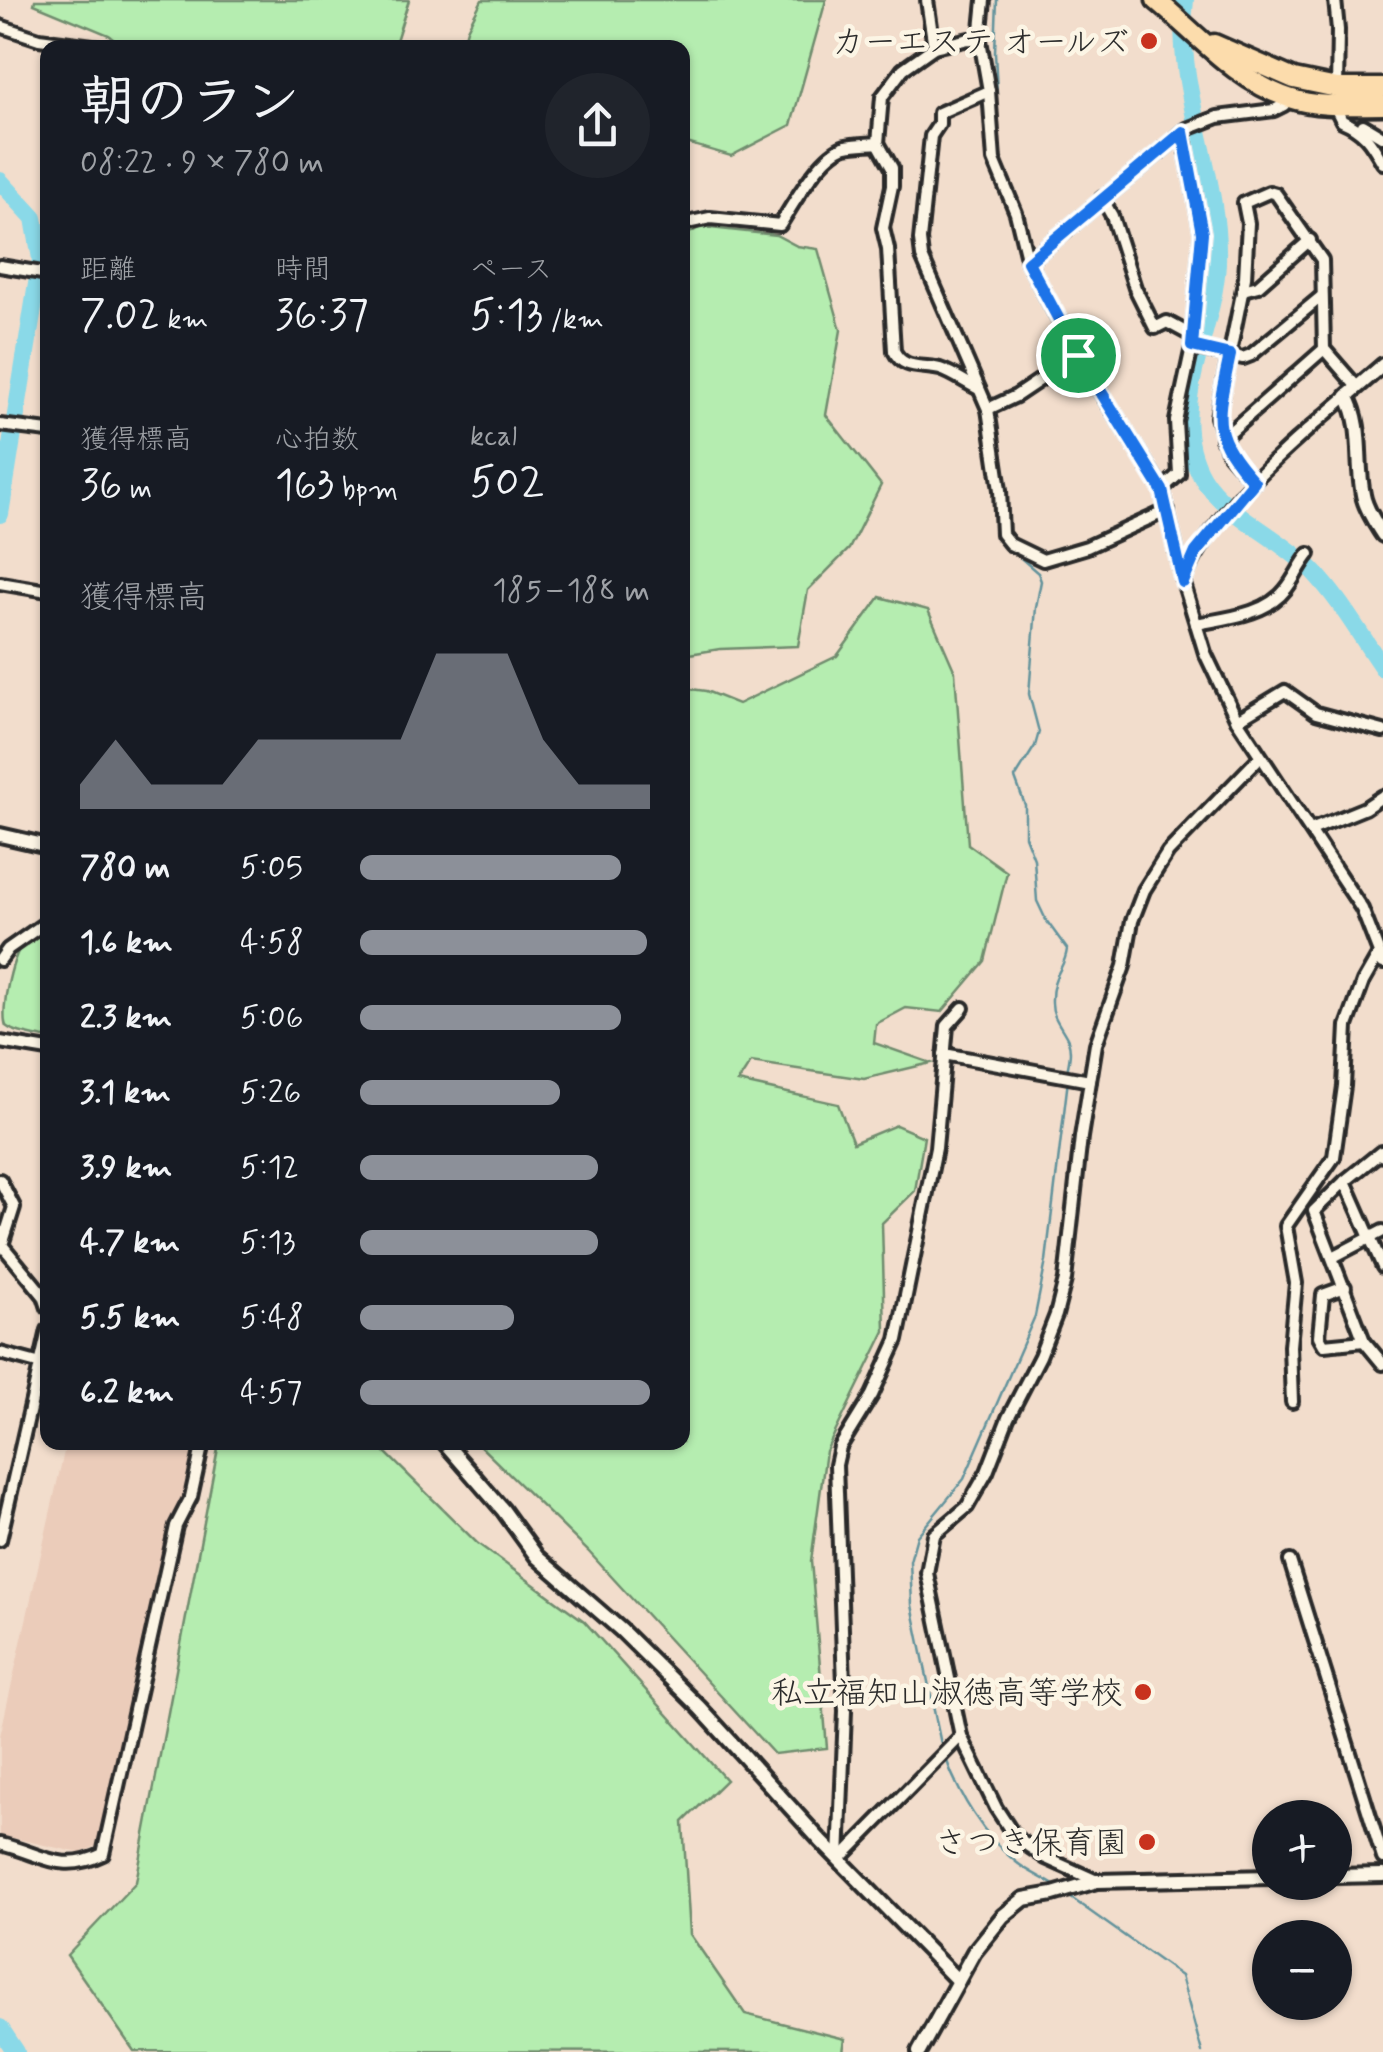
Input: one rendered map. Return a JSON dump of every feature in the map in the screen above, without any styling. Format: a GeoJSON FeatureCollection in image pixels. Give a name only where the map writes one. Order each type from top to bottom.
{"type":"FeatureCollection","features":[{"type":"Feature","properties":{"kind":"highway"},"geometry":{"type":"LineString","coordinates":[[1167,8],[1232,66],[1286,97],[1336,97],[1383,105]]}},
{"type":"Feature","properties":{"kind":"highway"},"geometry":{"type":"LineString","coordinates":[[1204,40],[1336,97],[1383,88]]}},
{"type":"Feature","properties":{"kind":"street"},"geometry":{"type":"LineString","coordinates":[[928,0],[934,48]]}},
{"type":"Feature","properties":{"kind":"street"},"geometry":{"type":"LineString","coordinates":[[984,0],[980,40],[994,160],[1016,213],[1028,262],[1078,355],[1162,490],[1204,652],[1237,720],[1362,908],[1381,958],[1363,982],[1347,1026],[1334,1157],[1286,1226],[1296,1283],[1290,1346],[1292,1402]]}},
{"type":"Feature","properties":{"kind":"street"},"geometry":{"type":"LineString","coordinates":[[1335,0],[1336,97],[1342,121],[1368,136],[1383,163]]}},
{"type":"Feature","properties":{"kind":"street"},"geometry":{"type":"LineString","coordinates":[[0,26],[40,40]]}},
{"type":"Feature","properties":{"kind":"street"},"geometry":{"type":"LineString","coordinates":[[980,40],[934,48],[903,69],[882,97],[878,143],[892,168],[883,228],[888,249],[894,352],[908,366],[940,369],[980,389]]}},
{"type":"Feature","properties":{"kind":"street"},"geometry":{"type":"LineString","coordinates":[[988,91],[939,119],[930,136],[922,257],[988,410],[1002,534],[1010,544],[1037,559],[1087,547],[1168,510]]}},
{"type":"Feature","properties":{"kind":"street"},"geometry":{"type":"LineString","coordinates":[[1028,262],[1183,132],[1218,117],[1274,110],[1284,104],[1286,97]]}},
{"type":"Feature","properties":{"kind":"street"},"geometry":{"type":"LineString","coordinates":[[1336,97],[1345,118],[1383,137]]}},
{"type":"Feature","properties":{"kind":"street"},"geometry":{"type":"LineString","coordinates":[[1162,490],[1179,474],[1176,422],[1192,341],[1202,233],[1183,132]]}},
{"type":"Feature","properties":{"kind":"street"},"geometry":{"type":"LineString","coordinates":[[690,222],[710,218],[780,225],[799,194],[833,153],[844,146],[878,143]]}},
{"type":"Feature","properties":{"kind":"street"},"geometry":{"type":"LineString","coordinates":[[1254,482],[1229,454],[1218,418],[1243,290],[1248,224],[1244,203],[1269,192],[1276,194],[1322,260],[1324,349],[1352,391],[1363,495],[1383,535]]}},
{"type":"Feature","properties":{"kind":"street"},"geometry":{"type":"LineString","coordinates":[[1102,198],[1112,216],[1135,288],[1156,328],[1167,322],[1208,350],[1243,358],[1252,355],[1322,296]]}},
{"type":"Feature","properties":{"kind":"street"},"geometry":{"type":"LineString","coordinates":[[1243,290],[1258,286],[1310,240]]}},
{"type":"Feature","properties":{"kind":"street"},"geometry":{"type":"LineString","coordinates":[[0,266],[40,273]]}},
{"type":"Feature","properties":{"kind":"street"},"geometry":{"type":"LineString","coordinates":[[1222,439],[1324,349]]}},
{"type":"Feature","properties":{"kind":"street"},"geometry":{"type":"LineString","coordinates":[[988,410],[1078,355]]}},
{"type":"Feature","properties":{"kind":"street"},"geometry":{"type":"LineString","coordinates":[[1183,582],[1196,552],[1254,482],[1284,450],[1383,364]]}},
{"type":"Feature","properties":{"kind":"street"},"geometry":{"type":"LineString","coordinates":[[0,425],[40,430]]}},
{"type":"Feature","properties":{"kind":"street"},"geometry":{"type":"LineString","coordinates":[[1196,624],[1241,615],[1270,604],[1286,588],[1308,554]]}},
{"type":"Feature","properties":{"kind":"street"},"geometry":{"type":"LineString","coordinates":[[0,584],[40,590]]}},
{"type":"Feature","properties":{"kind":"street"},"geometry":{"type":"LineString","coordinates":[[1237,720],[1285,691],[1316,713],[1383,731]]}},
{"type":"Feature","properties":{"kind":"street"},"geometry":{"type":"LineString","coordinates":[[1097,1881],[1046,1858],[1016,1837],[996,1808],[961,1736],[927,1573],[928,1556],[934,1535],[967,1506],[987,1472],[1056,1315],[1065,1280],[1096,1044],[1124,966],[1132,921],[1144,890],[1168,852],[1259,758]]}},
{"type":"Feature","properties":{"kind":"street"},"geometry":{"type":"LineString","coordinates":[[1311,830],[1365,808],[1383,796]]}},
{"type":"Feature","properties":{"kind":"street"},"geometry":{"type":"LineString","coordinates":[[0,835],[40,844]]}},
{"type":"Feature","properties":{"kind":"street"},"geometry":{"type":"LineString","coordinates":[[1375,941],[1383,926]]}},
{"type":"Feature","properties":{"kind":"street"},"geometry":{"type":"LineString","coordinates":[[0,960],[8,949],[40,927]]}},
{"type":"Feature","properties":{"kind":"street"},"geometry":{"type":"LineString","coordinates":[[839,1860],[845,1711],[836,1464],[840,1446],[872,1395],[897,1340],[936,1148],[947,1026],[963,1008]]}},
{"type":"Feature","properties":{"kind":"street"},"geometry":{"type":"LineString","coordinates":[[0,1042],[40,1049]]}},
{"type":"Feature","properties":{"kind":"street"},"geometry":{"type":"LineString","coordinates":[[944,1054],[1090,1081]]}},
{"type":"Feature","properties":{"kind":"street"},"geometry":{"type":"LineString","coordinates":[[1383,1156],[1381,1152],[1345,1180],[1314,1211],[1364,1341],[1383,1364]]}},
{"type":"Feature","properties":{"kind":"street"},"geometry":{"type":"LineString","coordinates":[[0,1180],[14,1207],[2,1245],[40,1291]]}},
{"type":"Feature","properties":{"kind":"street"},"geometry":{"type":"LineString","coordinates":[[1345,1180],[1383,1268]]}},
{"type":"Feature","properties":{"kind":"street"},"geometry":{"type":"LineString","coordinates":[[0,1204],[14,1207]]}},
{"type":"Feature","properties":{"kind":"street"},"geometry":{"type":"LineString","coordinates":[[1333,1257],[1383,1231]]}},
{"type":"Feature","properties":{"kind":"street"},"geometry":{"type":"LineString","coordinates":[[1345,1286],[1323,1295],[1319,1336],[1324,1345],[1364,1341]]}},
{"type":"Feature","properties":{"kind":"street"},"geometry":{"type":"LineString","coordinates":[[0,1353],[40,1363]]}},
{"type":"Feature","properties":{"kind":"street"},"geometry":{"type":"LineString","coordinates":[[0,1540],[40,1372]]}},
{"type":"Feature","properties":{"kind":"street"},"geometry":{"type":"LineString","coordinates":[[0,1844],[56,1864],[103,1854],[176,1526],[191,1497],[201,1450]]}},
{"type":"Feature","properties":{"kind":"street"},"geometry":{"type":"LineString","coordinates":[[451,1450],[537,1557],[621,1630],[700,1708],[839,1860],[958,1981]]}},
{"type":"Feature","properties":{"kind":"street"},"geometry":{"type":"LineString","coordinates":[[1290,1561],[1383,1858]]}},
{"type":"Feature","properties":{"kind":"street"},"geometry":{"type":"LineString","coordinates":[[839,1860],[961,1736]]}},
{"type":"Feature","properties":{"kind":"street"},"geometry":{"type":"LineString","coordinates":[[1352,1876],[1383,1875]]}},
{"type":"Feature","properties":{"kind":"street"},"geometry":{"type":"LineString","coordinates":[[919,2052],[974,1952],[1003,1916],[1024,1898],[1097,1881],[1252,1877]]}},
{"type":"Feature","properties":{"kind":"shaded area"},"geometry":{"type":"Polygon","coordinates":[[[64,1450],[198,1450],[101,1844],[80,1853],[0,1835],[0,1736],[64,1450]]]}},
{"type":"Feature","properties":{"kind":"green space"},"geometry":{"type":"Polygon","coordinates":[[[35,0],[409,0],[396,40],[116,40],[34,4],[35,0]]]}},
{"type":"Feature","properties":{"kind":"green space"},"geometry":{"type":"Polygon","coordinates":[[[482,0],[826,0],[791,125],[731,156],[690,144],[690,40],[464,40],[482,0]]]}},
{"type":"Feature","properties":{"kind":"green space"},"geometry":{"type":"Polygon","coordinates":[[[701,227],[776,235],[797,246],[818,249],[841,330],[826,415],[881,485],[849,549],[808,590],[798,646],[690,654],[690,233],[701,227]]]}},
{"type":"Feature","properties":{"kind":"green space"},"geometry":{"type":"Polygon","coordinates":[[[880,597],[928,610],[955,672],[968,844],[1007,872],[985,961],[942,1012],[906,1008],[876,1024],[874,1043],[931,1063],[864,1079],[751,1062],[738,1082],[838,1104],[853,1143],[896,1125],[924,1137],[915,1191],[882,1223],[885,1331],[826,1451],[811,1561],[827,1748],[774,1754],[588,1551],[484,1450],[690,1450],[690,689],[738,704],[837,656],[880,597]]]}},
{"type":"Feature","properties":{"kind":"green space"},"geometry":{"type":"Polygon","coordinates":[[[40,929],[40,1037],[6,1026],[5,1018],[12,968],[29,936],[40,929]]]}},
{"type":"Feature","properties":{"kind":"green space"},"geometry":{"type":"Polygon","coordinates":[[[218,1450],[383,1450],[477,1543],[584,1621],[726,1780],[683,1822],[690,1934],[745,2014],[845,2039],[843,2052],[134,2051],[67,1955],[136,1882],[218,1450]]]}},
{"type":"Feature","properties":{"kind":"waterway"},"geometry":{"type":"LineString","coordinates":[[994,95],[997,0]]}},
{"type":"Feature","properties":{"kind":"waterway"},"geometry":{"type":"LineString","coordinates":[[1185,0],[1186,66],[1212,197],[1217,263],[1189,399],[1187,426],[1191,452],[1202,477],[1224,503],[1299,558],[1322,581],[1383,668]]}},
{"type":"Feature","properties":{"kind":"waterway"},"geometry":{"type":"LineString","coordinates":[[944,118],[987,99]]}},
{"type":"Feature","properties":{"kind":"waterway"},"geometry":{"type":"LineString","coordinates":[[935,299],[919,266],[914,242],[925,137],[936,121]]}},
{"type":"Feature","properties":{"kind":"waterway"},"geometry":{"type":"LineString","coordinates":[[0,181],[34,218],[40,253]]}},
{"type":"Feature","properties":{"kind":"waterway"},"geometry":{"type":"LineString","coordinates":[[0,514],[40,265]]}},
{"type":"Feature","properties":{"kind":"waterway"},"geometry":{"type":"LineString","coordinates":[[978,398],[986,429]]}},
{"type":"Feature","properties":{"kind":"waterway"},"geometry":{"type":"LineString","coordinates":[[988,446],[999,539],[1038,573],[1041,581],[1029,694],[1039,732],[1015,778],[1025,805],[1025,836],[1034,859],[1037,901],[1067,949],[1052,1003],[1069,1044],[1067,1072]]}},
{"type":"Feature","properties":{"kind":"waterway"},"geometry":{"type":"LineString","coordinates":[[942,1749],[912,1605],[910,1561],[917,1536],[964,1479],[1035,1316],[1046,1261],[1068,1080]]}},
{"type":"Feature","properties":{"kind":"waterway"},"geometry":{"type":"LineString","coordinates":[[945,1756],[965,1800],[993,1840],[1021,1866],[1057,1887]]}},
{"type":"Feature","properties":{"kind":"waterway"},"geometry":{"type":"LineString","coordinates":[[1067,1895],[1181,1976],[1202,2052]]}},
{"type":"Feature","properties":{"kind":"waterway"},"geometry":{"type":"LineString","coordinates":[[0,2028],[16,2052]]}},
{"type":"Feature","properties":{"kind":"place","name":"カーエステ オールズ"},"geometry":{"type":"Point","coordinates":[1149,41]}},
{"type":"Feature","properties":{"kind":"place","name":"私立福知山淑徳高等学校"},"geometry":{"type":"Point","coordinates":[1143,1692]}},
{"type":"Feature","properties":{"kind":"place","name":"さつき保育園"},"geometry":{"type":"Point","coordinates":[1147,1842]}},
{"type":"Feature","properties":{"kind":"route"},"geometry":{"type":"LineString","coordinates":[[1183,132],[1202,233],[1192,346],[1230,355],[1218,418],[1229,454],[1254,482],[1196,552],[1183,582],[1162,490],[1078,355],[1028,262],[1183,132]]}}]}
